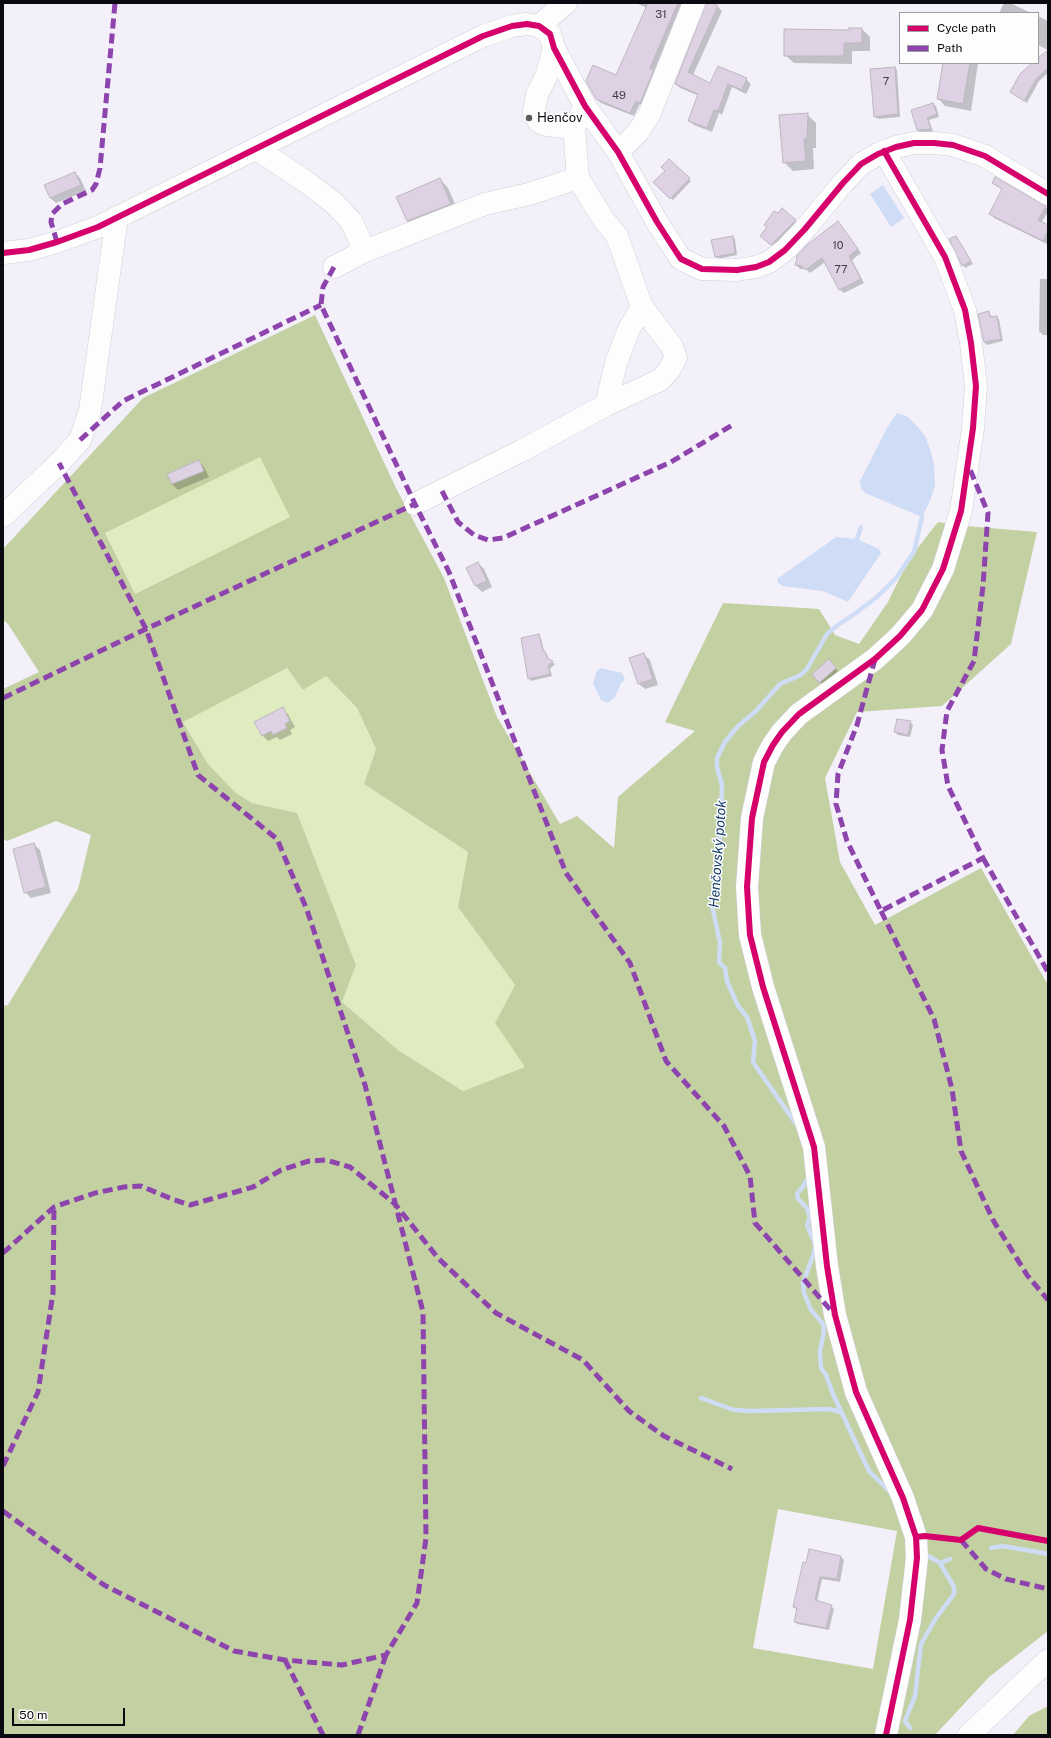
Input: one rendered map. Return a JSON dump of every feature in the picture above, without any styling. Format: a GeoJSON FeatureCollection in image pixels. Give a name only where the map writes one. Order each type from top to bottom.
{"type":"FeatureCollection","features":[{"type":"Feature","properties":{"kind":"street"},"geometry":{"type":"LineString","coordinates":[[539,26],[566,3]]}},
{"type":"Feature","properties":{"kind":"street"},"geometry":{"type":"LineString","coordinates":[[618,152],[638,132],[649,115],[694,3]]}},
{"type":"Feature","properties":{"kind":"street"},"geometry":{"type":"LineString","coordinates":[[3,253],[29,250],[57,242],[98,227],[257,150],[483,36],[512,26],[527,24],[539,26],[550,34],[554,48],[585,106],[618,152],[657,222],[681,259],[702,269],[737,270],[756,267],[769,262],[785,250],[805,229],[843,182],[861,164],[884,151],[914,143],[953,145],[985,156],[1048,194]]}},
{"type":"Feature","properties":{"kind":"street"},"geometry":{"type":"LineString","coordinates":[[554,48],[546,78],[537,94],[534,112],[539,122],[546,125],[574,128]]}},
{"type":"Feature","properties":{"kind":"street"},"geometry":{"type":"LineString","coordinates":[[415,504],[523,450],[606,404],[660,380],[670,370],[676,358],[671,345],[642,307],[617,236],[603,219],[578,178],[574,128],[585,106]]}},
{"type":"Feature","properties":{"kind":"street"},"geometry":{"type":"LineString","coordinates":[[257,150],[305,181],[334,203],[351,221],[365,252]]}},
{"type":"Feature","properties":{"kind":"street"},"geometry":{"type":"LineString","coordinates":[[884,151],[944,257],[964,310],[972,342],[976,386],[973,428],[961,511],[943,569],[922,610],[900,636],[875,659],[799,714],[782,732],[773,745],[764,762],[752,818],[747,887],[750,935],[763,987],[814,1147],[835,1316],[856,1392],[903,1498],[917,1548],[910,1620],[886,1735]]}},
{"type":"Feature","properties":{"kind":"street"},"geometry":{"type":"LineString","coordinates":[[334,267],[365,252],[485,204],[529,194],[578,178]]}},
{"type":"Feature","properties":{"kind":"street"},"geometry":{"type":"LineString","coordinates":[[3,516],[59,463],[80,440],[90,410],[117,217]]}},
{"type":"Feature","properties":{"kind":"street"},"geometry":{"type":"LineString","coordinates":[[606,404],[616,363],[629,328],[642,307]]}},
{"type":"Feature","properties":{"kind":"street"},"geometry":{"type":"LineString","coordinates":[[969,1735],[1048,1660]]}},
{"type":"Feature","properties":{"kind":"green space"},"geometry":{"type":"Polygon","coordinates":[[[315,315],[396,488],[444,578],[497,717],[560,824],[577,816],[614,848],[618,797],[695,731],[665,722],[723,603],[819,609],[835,635],[859,644],[888,602],[909,559],[938,522],[1037,532],[1011,644],[942,706],[857,712],[825,778],[840,862],[875,925],[981,868],[1048,985],[1048,1631],[989,1677],[935,1735],[3,1735],[3,1006],[8,1005],[78,889],[91,835],[56,821],[7,841],[3,839],[3,689],[39,672],[8,624],[3,620],[3,549],[143,398],[315,315]],[[260,457],[105,533],[135,594],[290,517],[260,457]],[[287,668],[183,722],[208,764],[236,793],[252,803],[297,813],[356,965],[342,1002],[398,1050],[463,1091],[525,1067],[495,1023],[515,985],[458,907],[468,852],[364,784],[376,749],[357,708],[326,676],[303,690],[287,668]],[[778,1509],[753,1648],[873,1669],[897,1531],[778,1509]]]}},
{"type":"Feature","properties":{"kind":"green space"},"geometry":{"type":"Polygon","coordinates":[[[260,456],[291,517],[135,594],[105,533],[260,456]]]}},
{"type":"Feature","properties":{"kind":"green space"},"geometry":{"type":"Polygon","coordinates":[[[287,668],[303,690],[325,675],[357,708],[376,749],[364,784],[468,852],[458,907],[515,985],[495,1023],[526,1067],[463,1091],[398,1050],[342,1002],[356,965],[297,813],[252,803],[236,793],[208,764],[183,721],[287,668]]]}},
{"type":"Feature","properties":{"kind":"green space"},"geometry":{"type":"Polygon","coordinates":[[[1048,1706],[1048,1735],[1013,1735],[1029,1716],[1048,1706]]]}},
{"type":"Feature","properties":{"kind":"water"},"geometry":{"type":"Polygon","coordinates":[[[883,185],[904,218],[891,227],[870,194],[883,185]]]}},
{"type":"Feature","properties":{"kind":"water"},"geometry":{"type":"Polygon","coordinates":[[[897,413],[908,417],[925,436],[934,464],[935,486],[922,517],[865,493],[861,488],[860,481],[887,428],[897,413]]]}},
{"type":"Feature","properties":{"kind":"water"},"geometry":{"type":"Polygon","coordinates":[[[836,537],[857,539],[879,549],[881,553],[848,602],[823,591],[783,586],[778,583],[777,579],[836,537]]]}},
{"type":"Feature","properties":{"kind":"water"},"geometry":{"type":"Polygon","coordinates":[[[601,668],[622,673],[625,680],[621,683],[615,697],[608,703],[601,700],[593,683],[597,671],[601,668]]]}},
{"type":"Feature","properties":{"kind":"building"},"geometry":{"type":"Polygon","coordinates":[[[648,3],[678,3],[650,68],[654,70],[640,103],[636,101],[630,113],[596,99],[586,81],[593,65],[616,75],[648,3]]]}},
{"type":"Feature","properties":{"kind":"building"},"geometry":{"type":"Polygon","coordinates":[[[706,3],[712,3],[718,6],[688,72],[710,83],[718,66],[747,78],[742,90],[728,84],[718,111],[714,110],[707,128],[688,121],[698,94],[675,84],[706,3]]]}},
{"type":"Feature","properties":{"kind":"building"},"geometry":{"type":"Polygon","coordinates":[[[849,28],[862,28],[862,43],[844,43],[844,56],[784,56],[784,29],[849,30],[849,28]]]}},
{"type":"Feature","properties":{"kind":"building"},"geometry":{"type":"Polygon","coordinates":[[[1048,50],[1048,68],[1036,79],[1024,101],[1010,92],[1020,74],[1031,64],[1039,64],[1039,57],[1048,50]]]}},
{"type":"Feature","properties":{"kind":"building"},"geometry":{"type":"Polygon","coordinates":[[[943,64],[970,64],[963,104],[937,99],[943,64]]]}},
{"type":"Feature","properties":{"kind":"building"},"geometry":{"type":"Polygon","coordinates":[[[895,67],[898,114],[874,117],[870,69],[895,67]]]}},
{"type":"Feature","properties":{"kind":"building"},"geometry":{"type":"Polygon","coordinates":[[[933,103],[937,114],[927,118],[931,129],[917,130],[911,110],[933,103]]]}},
{"type":"Feature","properties":{"kind":"building"},"geometry":{"type":"Polygon","coordinates":[[[808,113],[807,139],[804,139],[806,161],[783,163],[779,115],[808,113]]]}},
{"type":"Feature","properties":{"kind":"building"},"geometry":{"type":"Polygon","coordinates":[[[669,159],[690,178],[670,199],[653,182],[665,171],[661,167],[669,159]]]}},
{"type":"Feature","properties":{"kind":"building"},"geometry":{"type":"Polygon","coordinates":[[[75,172],[81,185],[50,198],[44,185],[75,172]]]}},
{"type":"Feature","properties":{"kind":"building"},"geometry":{"type":"Polygon","coordinates":[[[995,177],[1046,206],[1038,220],[1048,225],[1048,231],[1043,241],[989,214],[1002,189],[992,183],[995,177]]]}},
{"type":"Feature","properties":{"kind":"building"},"geometry":{"type":"Polygon","coordinates":[[[440,178],[451,204],[407,221],[396,197],[440,178]]]}},
{"type":"Feature","properties":{"kind":"building"},"geometry":{"type":"Polygon","coordinates":[[[782,208],[796,220],[771,245],[760,236],[767,227],[764,225],[774,211],[778,213],[782,208]]]}},
{"type":"Feature","properties":{"kind":"building"},"geometry":{"type":"Polygon","coordinates":[[[838,221],[858,249],[849,256],[861,279],[839,290],[822,258],[805,270],[802,266],[795,265],[797,259],[796,257],[808,244],[838,221]]]}},
{"type":"Feature","properties":{"kind":"building"},"geometry":{"type":"Polygon","coordinates":[[[733,236],[735,253],[715,257],[711,240],[733,236]]]}},
{"type":"Feature","properties":{"kind":"building"},"geometry":{"type":"Polygon","coordinates":[[[956,236],[971,261],[962,266],[949,239],[956,236]]]}},
{"type":"Feature","properties":{"kind":"building"},"geometry":{"type":"Polygon","coordinates":[[[989,311],[990,317],[997,316],[1001,339],[984,342],[978,314],[989,311]]]}},
{"type":"Feature","properties":{"kind":"building"},"geometry":{"type":"Polygon","coordinates":[[[199,460],[204,471],[172,484],[167,474],[199,460]]]}},
{"type":"Feature","properties":{"kind":"building"},"geometry":{"type":"Polygon","coordinates":[[[478,562],[487,581],[475,586],[466,568],[478,562]]]}},
{"type":"Feature","properties":{"kind":"building"},"geometry":{"type":"Polygon","coordinates":[[[539,634],[543,651],[545,651],[547,658],[553,661],[548,666],[550,674],[528,679],[521,638],[539,634]]]}},
{"type":"Feature","properties":{"kind":"building"},"geometry":{"type":"Polygon","coordinates":[[[644,653],[653,679],[638,684],[629,658],[644,653]]]}},
{"type":"Feature","properties":{"kind":"building"},"geometry":{"type":"Polygon","coordinates":[[[829,659],[836,668],[819,683],[812,674],[829,659]]]}},
{"type":"Feature","properties":{"kind":"building"},"geometry":{"type":"Polygon","coordinates":[[[283,707],[290,721],[285,724],[287,728],[273,735],[271,731],[262,736],[254,722],[283,707]]]}},
{"type":"Feature","properties":{"kind":"building"},"geometry":{"type":"Polygon","coordinates":[[[897,719],[911,721],[908,735],[894,732],[897,719]]]}},
{"type":"Feature","properties":{"kind":"building"},"geometry":{"type":"Polygon","coordinates":[[[34,843],[46,887],[24,893],[13,849],[34,843]]]}},
{"type":"Feature","properties":{"kind":"building"},"geometry":{"type":"Polygon","coordinates":[[[809,1549],[841,1556],[837,1579],[820,1577],[815,1600],[832,1605],[826,1628],[794,1622],[797,1608],[793,1607],[803,1562],[806,1563],[809,1549]]]}},
{"type":"Feature","properties":{"kind":"waterway","name":"Henčovský potok"},"geometry":{"type":"LineString","coordinates":[[796,1124],[753,1062],[755,1041],[747,1017],[738,1006],[727,981],[725,968],[719,962],[720,943],[712,905],[721,824],[722,784],[717,768],[717,758],[725,742],[738,726],[755,712],[780,684],[801,675],[807,669],[827,634],[877,597],[896,578],[914,552],[922,517]]}},
{"type":"Feature","properties":{"kind":"waterway"},"geometry":{"type":"LineString","coordinates":[[857,539],[861,527]]}},
{"type":"Feature","properties":{"kind":"waterway","name":"Henčovský potok"},"geometry":{"type":"LineString","coordinates":[[809,1176],[797,1194],[798,1199],[807,1208],[810,1217],[807,1225],[815,1244],[814,1253],[803,1283],[804,1293],[811,1310],[823,1324],[824,1331],[820,1351],[821,1368],[826,1375],[833,1394],[869,1471],[890,1492]]}},
{"type":"Feature","properties":{"kind":"waterway"},"geometry":{"type":"LineString","coordinates":[[701,1398],[734,1410],[828,1409],[841,1412]]}},
{"type":"Feature","properties":{"kind":"waterway"},"geometry":{"type":"LineString","coordinates":[[991,1548],[1003,1546],[1048,1554]]}},
{"type":"Feature","properties":{"kind":"waterway","name":"Henčovský potok"},"geometry":{"type":"LineString","coordinates":[[910,1728],[905,1721],[915,1696],[921,1644],[936,1618],[954,1594],[954,1587],[940,1563],[923,1553]]}},
{"type":"Feature","properties":{"kind":"waterway"},"geometry":{"type":"LineString","coordinates":[[940,1563],[950,1559]]}},
{"type":"Feature","properties":{"kind":"marked path"},"geometry":{"type":"LineString","coordinates":[[57,242],[51,222],[52,214],[62,204],[92,190],[96,184],[100,168],[115,3]]}},
{"type":"Feature","properties":{"kind":"marked path"},"geometry":{"type":"LineString","coordinates":[[334,267],[323,287],[321,305],[415,504],[449,572],[566,873],[630,963],[666,1061],[724,1126],[750,1176],[755,1223],[834,1314]]}},
{"type":"Feature","properties":{"kind":"marked path"},"geometry":{"type":"LineString","coordinates":[[80,440],[123,401],[321,305]]}},
{"type":"Feature","properties":{"kind":"marked path"},"geometry":{"type":"LineString","coordinates":[[442,491],[458,522],[474,535],[488,540],[503,538],[671,462],[734,424]]}},
{"type":"Feature","properties":{"kind":"marked path"},"geometry":{"type":"LineString","coordinates":[[3,1511],[104,1585],[234,1651],[285,1660],[342,1665],[386,1655],[417,1603],[426,1538],[423,1312],[365,1085],[307,910],[277,839],[198,775],[146,629],[59,463]]}},
{"type":"Feature","properties":{"kind":"marked path"},"geometry":{"type":"LineString","coordinates":[[875,659],[857,725],[838,774],[836,804],[847,841],[881,911],[983,858],[948,786],[942,750],[947,711],[974,661],[983,586],[988,513],[969,467]]}},
{"type":"Feature","properties":{"kind":"marked path"},"geometry":{"type":"LineString","coordinates":[[3,698],[146,629],[415,504]]}},
{"type":"Feature","properties":{"kind":"marked path"},"geometry":{"type":"LineString","coordinates":[[983,858],[1048,972]]}},
{"type":"Feature","properties":{"kind":"marked path"},"geometry":{"type":"LineString","coordinates":[[881,911],[934,1019],[952,1089],[961,1151],[993,1220],[1027,1275],[1048,1300]]}},
{"type":"Feature","properties":{"kind":"marked path"},"geometry":{"type":"LineString","coordinates":[[3,1253],[54,1207],[95,1193],[124,1187],[141,1186],[190,1205],[253,1187],[281,1170],[309,1161],[326,1160],[350,1167],[395,1204],[438,1258],[496,1313],[583,1360],[629,1411],[664,1436],[732,1469]]}},
{"type":"Feature","properties":{"kind":"marked path"},"geometry":{"type":"LineString","coordinates":[[3,1466],[38,1392],[53,1293],[54,1207]]}},
{"type":"Feature","properties":{"kind":"marked path"},"geometry":{"type":"LineString","coordinates":[[961,1540],[986,1569],[1006,1579],[1048,1589]]}},
{"type":"Feature","properties":{"kind":"marked path"},"geometry":{"type":"LineString","coordinates":[[358,1735],[386,1655]]}},
{"type":"Feature","properties":{"kind":"marked path"},"geometry":{"type":"LineString","coordinates":[[285,1660],[323,1735]]}},
{"type":"Feature","properties":{"kind":"cycle path"},"geometry":{"type":"LineString","coordinates":[[3,253],[29,250],[57,242],[98,227],[483,36],[512,26],[527,24],[539,26],[550,34],[554,48],[585,106],[618,152],[657,222],[675,250],[681,259],[702,269],[737,270],[756,267],[769,262],[785,250],[805,229],[843,183],[861,164],[878,154],[896,147],[914,143],[953,145],[985,156],[1048,194]]}},
{"type":"Feature","properties":{"kind":"cycle path"},"geometry":{"type":"LineString","coordinates":[[884,151],[945,257],[965,310],[971,343],[976,386],[973,428],[961,511],[943,569],[922,610],[900,636],[875,659],[799,714],[782,732],[773,745],[764,762],[752,818],[747,887],[750,935],[763,987],[814,1147],[827,1266],[835,1315],[856,1392],[903,1498],[916,1537],[917,1558],[910,1620],[886,1735]]}},
{"type":"Feature","properties":{"kind":"cycle path"},"geometry":{"type":"LineString","coordinates":[[916,1537],[925,1536],[961,1540],[978,1528],[1048,1541]]}},
{"type":"Feature","properties":{"kind":"place","name":"Henčov"},"geometry":{"type":"Point","coordinates":[529,118]}}]}
